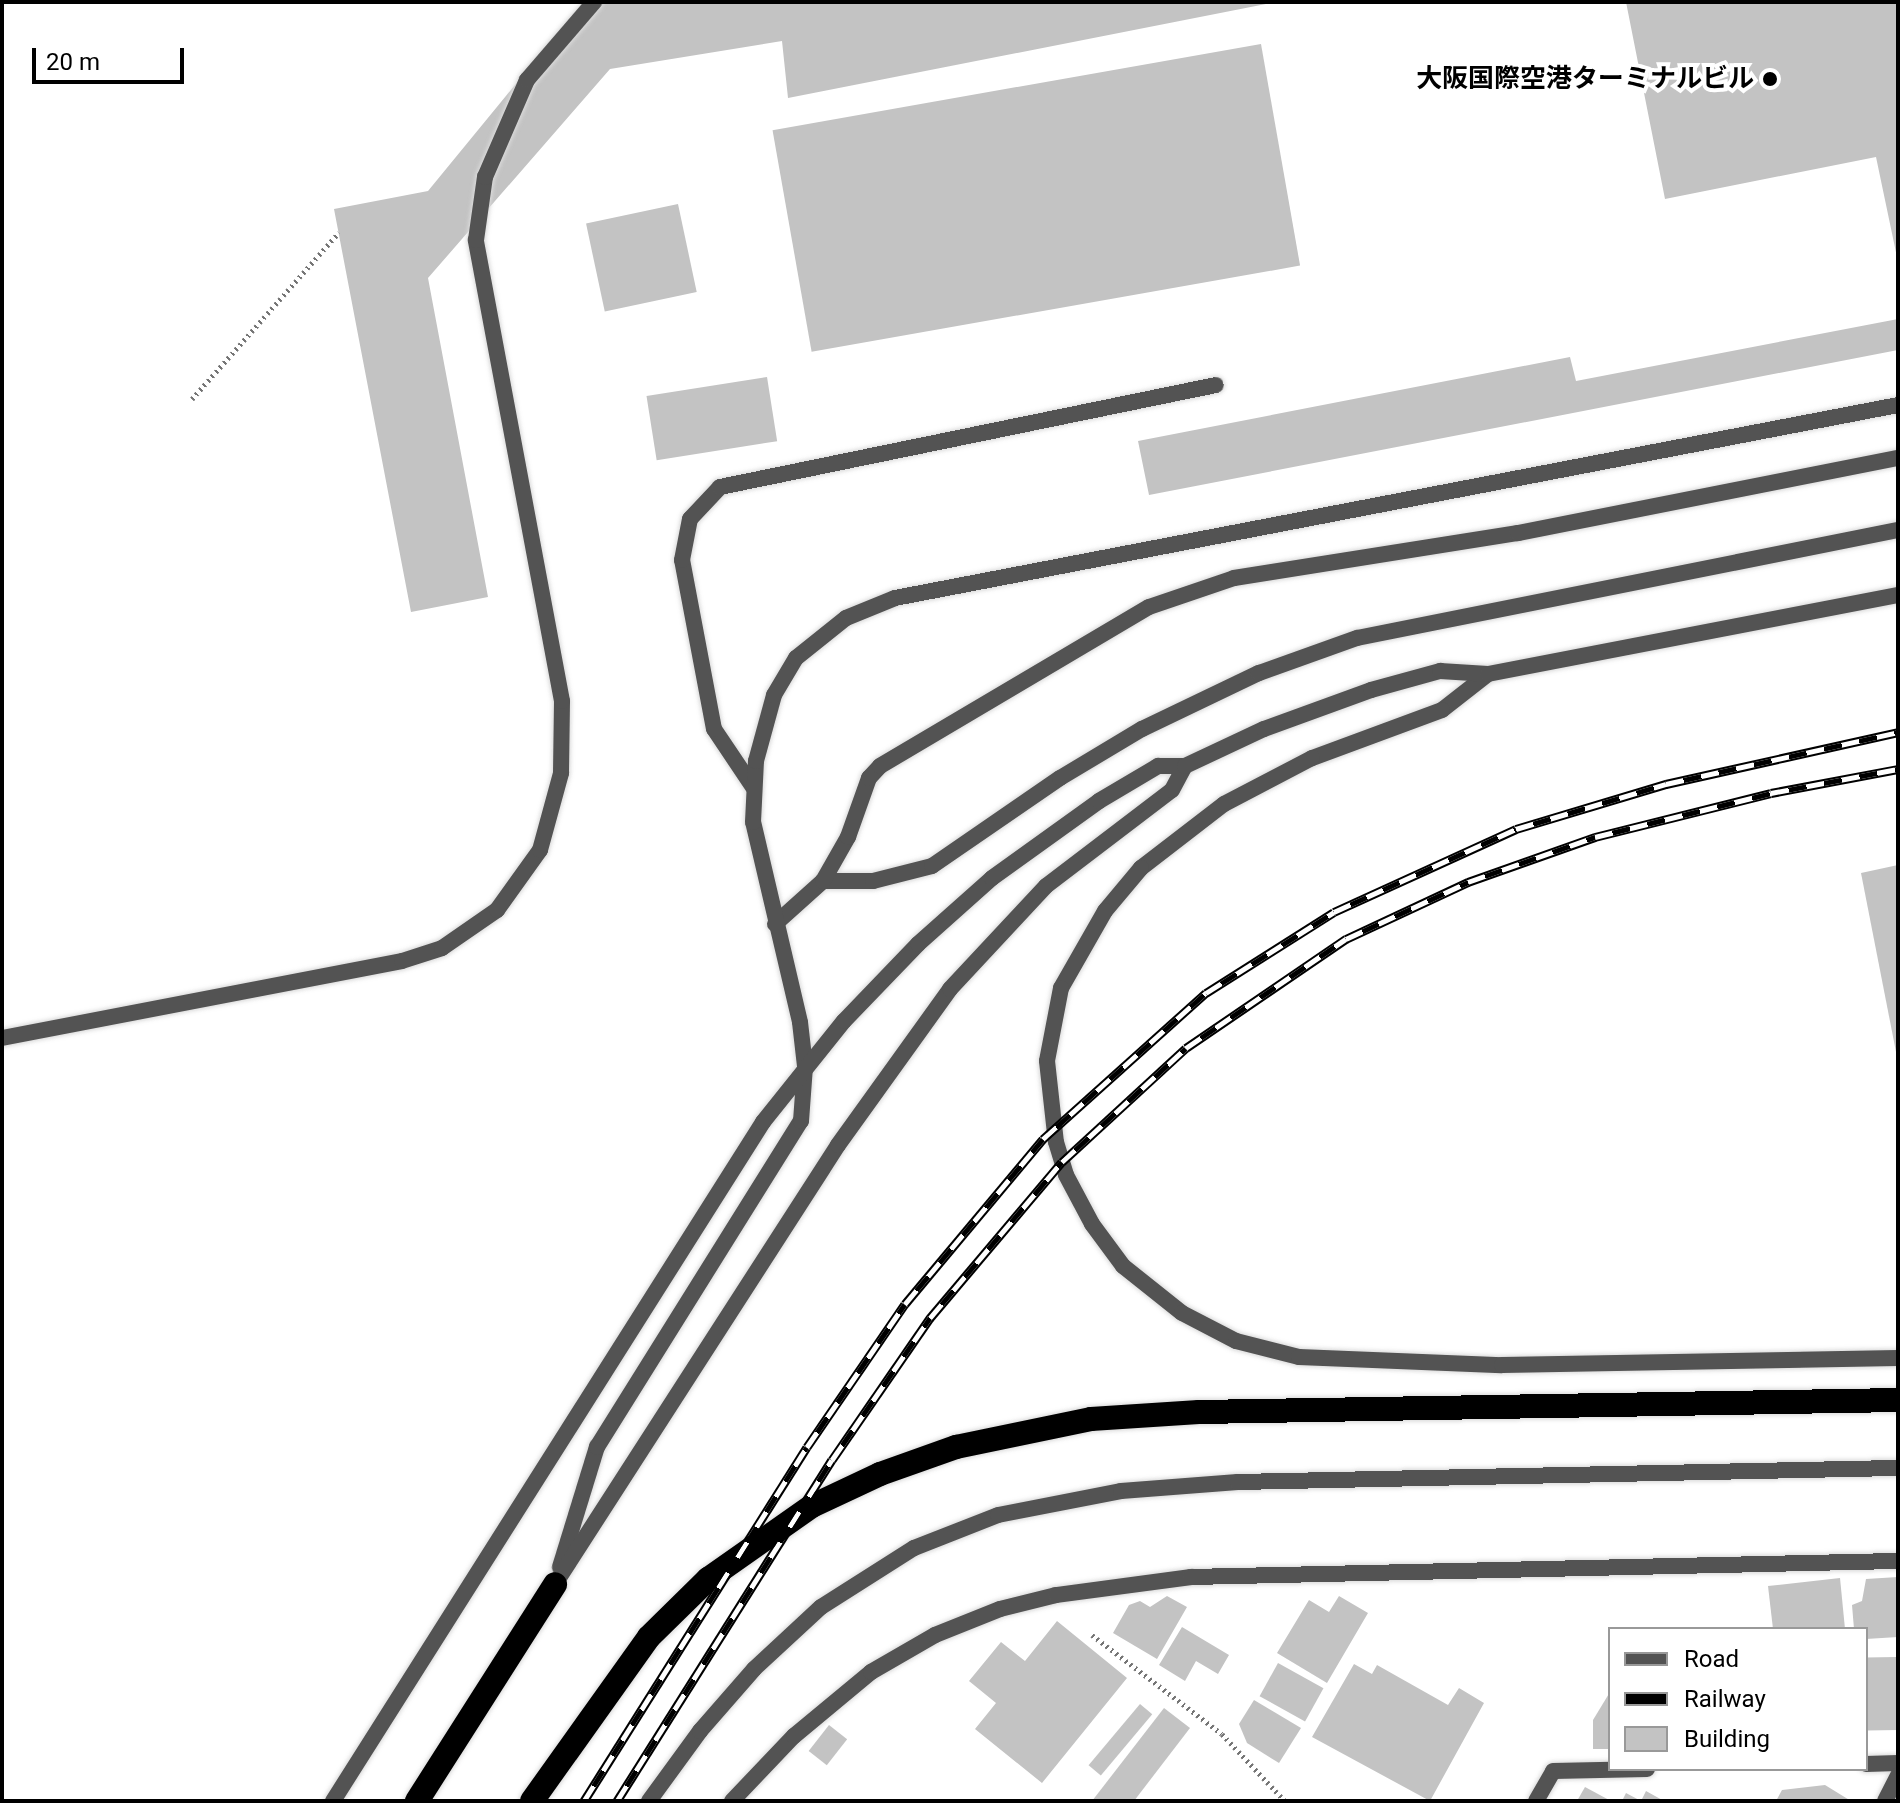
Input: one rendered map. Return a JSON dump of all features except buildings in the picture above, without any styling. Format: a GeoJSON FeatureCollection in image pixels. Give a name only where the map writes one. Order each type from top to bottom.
{"type":"FeatureCollection","features":[{"type":"Feature","properties":{"kind":"highway"},"geometry":{"type":"LineString","coordinates":[[532,1801],[649,1637],[708,1579],[812,1506],[914,1460],[1001,1435],[1091,1419],[1199,1412],[1898,1400]]}},
{"type":"Feature","properties":{"kind":"highway"},"geometry":{"type":"LineString","coordinates":[[417,1801],[555,1584]]}},
{"type":"Feature","properties":{"kind":"street"},"geometry":{"type":"LineString","coordinates":[[2,1038],[402,961],[442,948],[497,910],[540,850],[561,773],[562,701],[476,240],[485,177],[527,80],[594,2]]}},
{"type":"Feature","properties":{"kind":"street"},"geometry":{"type":"LineString","coordinates":[[753,787],[714,729],[682,560],[690,519],[720,487],[1216,385]]}},
{"type":"Feature","properties":{"kind":"street"},"geometry":{"type":"LineString","coordinates":[[555,1584],[597,1447],[801,1121],[805,1066],[800,1022],[753,822],[753,787],[774,695],[796,658],[846,618],[895,598],[1898,405]]}},
{"type":"Feature","properties":{"kind":"street"},"geometry":{"type":"LineString","coordinates":[[775,924],[823,881],[848,837],[869,778],[880,766],[1102,630],[1177,596],[1234,578],[1518,533],[1898,458]]}},
{"type":"Feature","properties":{"kind":"street"},"geometry":{"type":"LineString","coordinates":[[823,881],[873,881],[932,866],[1060,778],[1142,729],[1259,673],[1357,638],[1898,530]]}},
{"type":"Feature","properties":{"kind":"street"},"geometry":{"type":"LineString","coordinates":[[333,1801],[666,1272],[805,1066],[918,944],[992,878],[1129,782],[1158,766],[1185,766],[1264,729],[1371,690],[1440,671],[1488,674],[1898,595]]}},
{"type":"Feature","properties":{"kind":"street"},"geometry":{"type":"LineString","coordinates":[[1488,674],[1442,710],[1312,758],[1224,804],[1161,850],[1124,886],[1070,966],[1050,1035],[1049,1117],[1081,1205],[1123,1266],[1152,1291],[1202,1325],[1267,1351],[1329,1361],[1409,1365],[1898,1358]]}},
{"type":"Feature","properties":{"kind":"street"},"geometry":{"type":"LineString","coordinates":[[555,1584],[838,1145],[950,989],[1046,886],[1172,790],[1185,766]]}},
{"type":"Feature","properties":{"kind":"street"},"geometry":{"type":"LineString","coordinates":[[649,1801],[700,1731],[754,1669],[821,1607],[914,1548],[998,1515],[1121,1491],[1238,1482],[1898,1468]]}},
{"type":"Feature","properties":{"kind":"street"},"geometry":{"type":"LineString","coordinates":[[732,1801],[803,1727],[871,1672],[958,1626],[1056,1595],[1191,1577],[1898,1561]]}},
{"type":"Feature","properties":{"kind":"street"},"geometry":{"type":"LineString","coordinates":[[1868,1764],[1898,1763]]}},
{"type":"Feature","properties":{"kind":"street"},"geometry":{"type":"LineString","coordinates":[[1536,1801],[1553,1771],[1608,1770]]}},
{"type":"Feature","properties":{"kind":"street"},"geometry":{"type":"LineString","coordinates":[[1885,1801],[1898,1775]]}},
{"type":"Feature","properties":{"kind":"path"},"geometry":{"type":"LineString","coordinates":[[192,399],[339,232]]}},
{"type":"Feature","properties":{"kind":"path"},"geometry":{"type":"LineString","coordinates":[[1092,1635],[1222,1734],[1285,1801]]}},
{"type":"Feature","properties":{"kind":"railway"},"geometry":{"type":"LineString","coordinates":[[584,1801],[807,1447],[905,1304],[1043,1139],[1206,993],[1334,912],[1516,829],[1666,784],[1898,732]]}},
{"type":"Feature","properties":{"kind":"railway"},"geometry":{"type":"LineString","coordinates":[[617,1801],[832,1460],[930,1318],[1062,1162],[1186,1048],[1346,939],[1468,882],[1595,837],[1771,793],[1898,769]]}},
{"type":"Feature","properties":{"kind":"place","name":"大阪国際空港ターミナルビル"},"geometry":{"type":"Point","coordinates":[1770,79]}}]}
